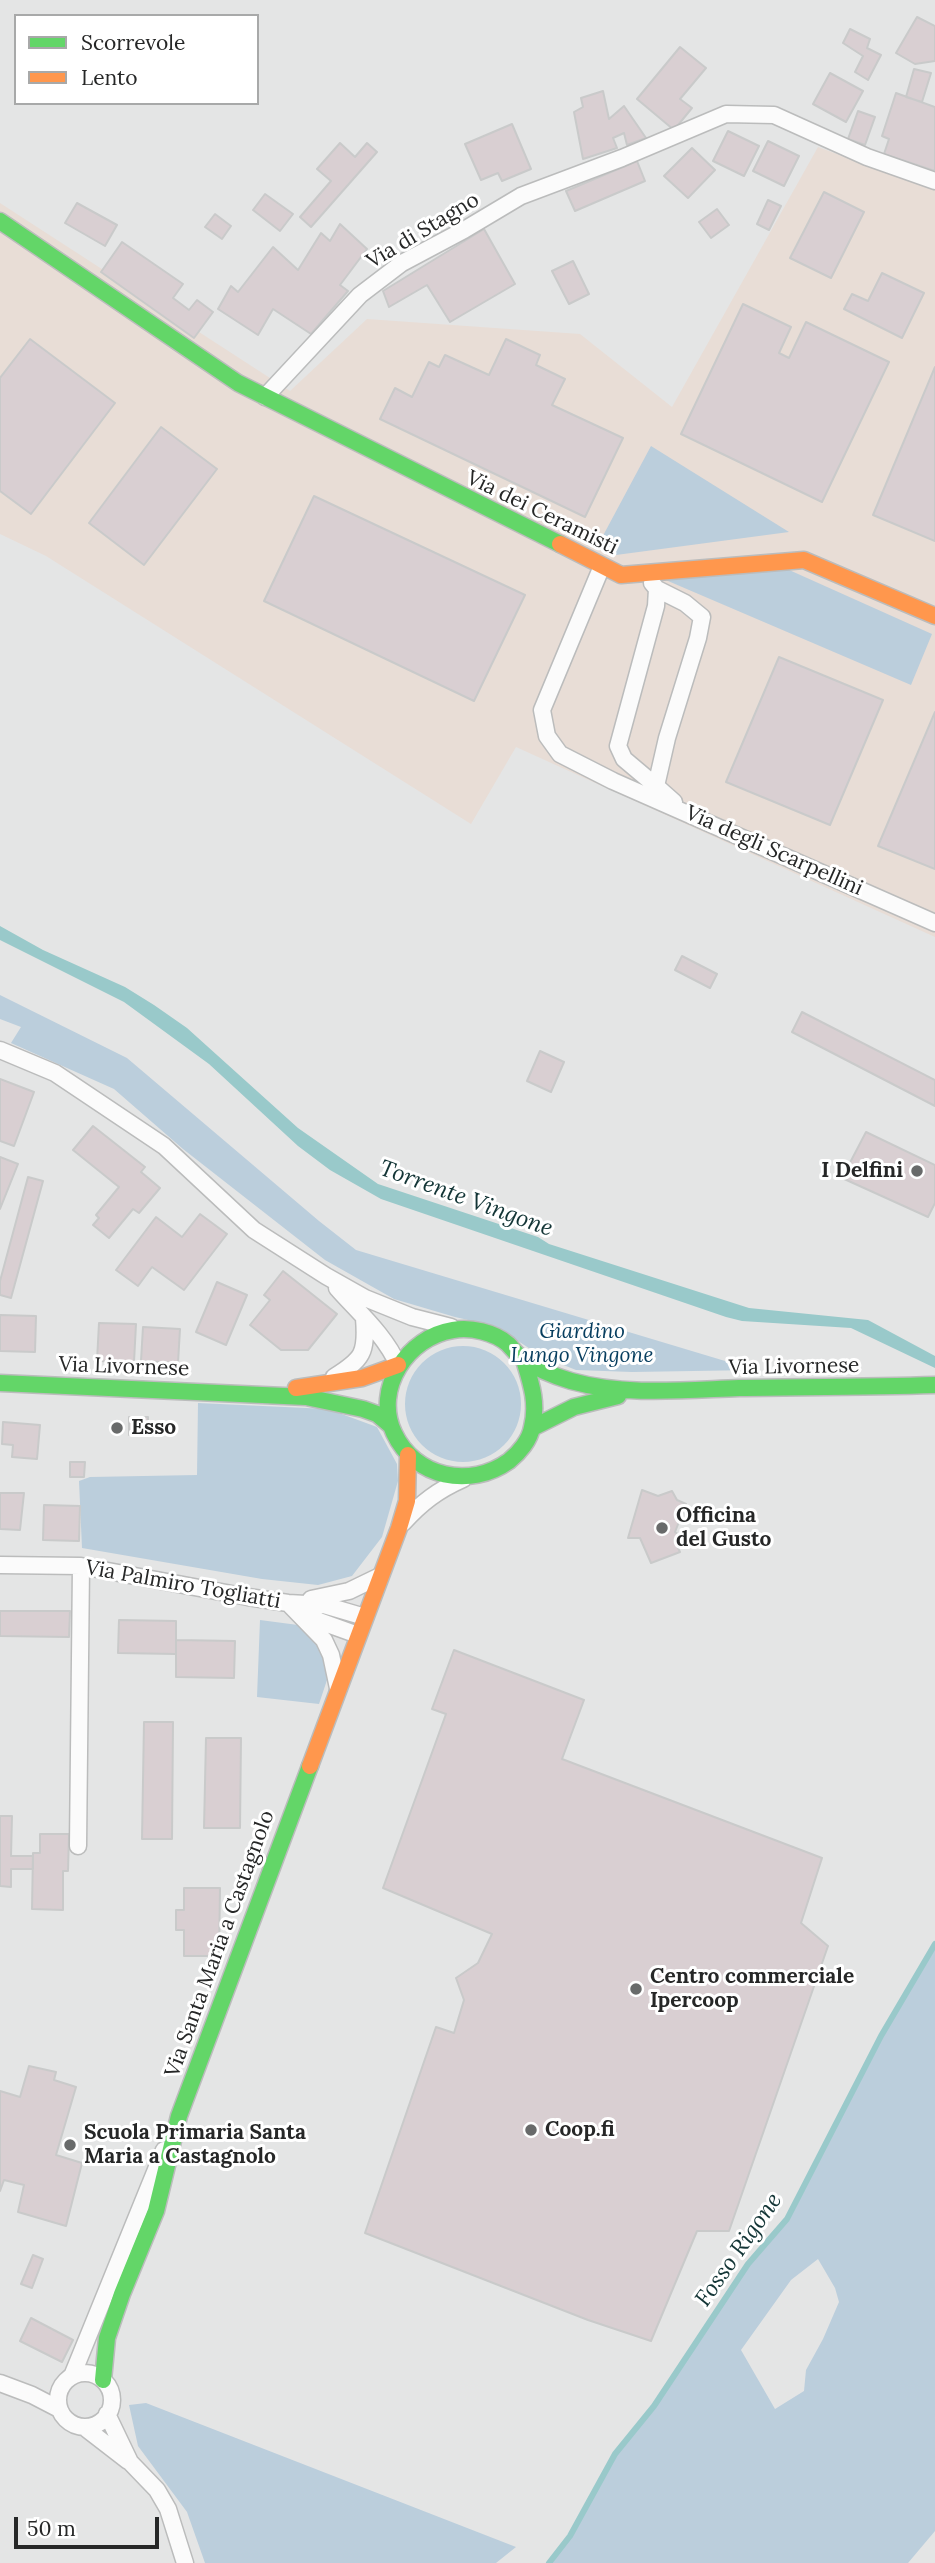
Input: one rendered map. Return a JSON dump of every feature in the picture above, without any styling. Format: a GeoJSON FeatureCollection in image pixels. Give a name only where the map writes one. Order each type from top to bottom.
{"type":"FeatureCollection","features":[{"type":"Feature","properties":{"kind":"street","name":"Via di Stagno"},"geometry":{"type":"LineString","coordinates":[[265,397],[360,295],[402,263],[521,196],[622,158],[726,114],[774,116],[867,157],[935,181]]}},
{"type":"Feature","properties":{"kind":"street"},"geometry":{"type":"LineString","coordinates":[[0,221],[239,383],[265,397]]}},
{"type":"Feature","properties":{"kind":"street","name":"Via dei Ceramisti"},"geometry":{"type":"LineString","coordinates":[[265,397],[621,575],[804,560],[935,616]]}},
{"type":"Feature","properties":{"kind":"street","name":"Via degli Scarpellini"},"geometry":{"type":"LineString","coordinates":[[602,566],[542,710],[547,736],[560,754],[613,781],[935,923]]}},
{"type":"Feature","properties":{"kind":"street"},"geometry":{"type":"LineString","coordinates":[[645,573],[657,589],[685,603],[702,617],[656,786]]}},
{"type":"Feature","properties":{"kind":"street"},"geometry":{"type":"LineString","coordinates":[[657,589],[656,606],[618,746],[624,759],[683,811]]}},
{"type":"Feature","properties":{"kind":"street"},"geometry":{"type":"LineString","coordinates":[[0,1050],[55,1073],[164,1146],[254,1230],[326,1276],[365,1298],[412,1317],[457,1329]]}},
{"type":"Feature","properties":{"kind":"street"},"geometry":{"type":"LineString","coordinates":[[326,1276],[392,1351],[398,1365]]}},
{"type":"Feature","properties":{"kind":"street"},"geometry":{"type":"LineString","coordinates":[[322,1385],[355,1364],[363,1353],[366,1339],[364,1318]]}},
{"type":"Feature","properties":{"kind":"street","name":"Via Livornese"},"geometry":{"type":"LineString","coordinates":[[0,1383],[247,1393],[306,1397],[342,1403],[377,1414],[390,1425],[408,1455],[424,1468],[443,1476],[464,1479],[487,1475],[508,1464],[524,1447],[534,1427],[538,1404],[534,1381],[524,1360],[506,1342],[482,1331],[457,1329],[434,1334],[414,1347],[398,1365],[387,1400],[390,1425]]}},
{"type":"Feature","properties":{"kind":"street","name":"Via Livornese"},"geometry":{"type":"LineString","coordinates":[[524,1360],[565,1379],[594,1386],[654,1390],[935,1385]]}},
{"type":"Feature","properties":{"kind":"street","name":"Via Livornese"},"geometry":{"type":"LineString","coordinates":[[247,1393],[362,1378],[398,1365]]}},
{"type":"Feature","properties":{"kind":"street","name":"Via Livornese"},"geometry":{"type":"LineString","coordinates":[[534,1427],[590,1400],[654,1390]]}},
{"type":"Feature","properties":{"kind":"street","name":"Via Santa Maria a Castagnolo"},"geometry":{"type":"LineString","coordinates":[[103,2380],[102,2367],[107,2338],[157,2209],[179,2116],[399,1528],[407,1501],[408,1455]]}},
{"type":"Feature","properties":{"kind":"street","name":"Via Santa Maria a Castagnolo"},"geometry":{"type":"LineString","coordinates":[[399,1528],[421,1503],[464,1479]]}},
{"type":"Feature","properties":{"kind":"street","name":"Via Palmiro Togliatti"},"geometry":{"type":"LineString","coordinates":[[0,1565],[80,1566],[288,1603],[324,1605],[365,1617]]}},
{"type":"Feature","properties":{"kind":"street"},"geometry":{"type":"LineString","coordinates":[[78,1846],[80,1566]]}},
{"type":"Feature","properties":{"kind":"street"},"geometry":{"type":"LineString","coordinates":[[288,1603],[338,1595],[380,1576]]}},
{"type":"Feature","properties":{"kind":"street"},"geometry":{"type":"LineString","coordinates":[[288,1603],[319,1620],[358,1635]]}},
{"type":"Feature","properties":{"kind":"street"},"geometry":{"type":"LineString","coordinates":[[288,1603],[324,1640],[331,1656],[338,1688]]}},
{"type":"Feature","properties":{"kind":"street"},"geometry":{"type":"LineString","coordinates":[[72,2376],[143,2196],[179,2116]]}},
{"type":"Feature","properties":{"kind":"street"},"geometry":{"type":"LineString","coordinates":[[84,2427],[103,2421],[111,2396],[103,2380],[87,2373],[65,2380],[59,2401],[69,2421],[84,2427],[130,2462],[157,2490],[168,2509],[185,2563]]}},
{"type":"Feature","properties":{"kind":"street"},"geometry":{"type":"LineString","coordinates":[[0,2383],[32,2395],[59,2401]]}},
{"type":"Feature","properties":{"kind":"street"},"geometry":{"type":"LineString","coordinates":[[107,2414],[130,2462]]}},
{"type":"Feature","properties":{"kind":"shaded area"},"geometry":{"type":"Polygon","coordinates":[[[818,147],[935,190],[935,937],[516,747],[471,824],[46,556],[0,534],[0,203],[290,391],[367,319],[580,334],[672,407],[818,147]]]}},
{"type":"Feature","properties":{"kind":"green space"},"geometry":{"type":"Polygon","coordinates":[[[651,446],[789,532],[616,555],[598,545],[651,446]]]}},
{"type":"Feature","properties":{"kind":"green space"},"geometry":{"type":"Polygon","coordinates":[[[778,565],[932,634],[911,685],[654,575],[778,565]]]}},
{"type":"Feature","properties":{"kind":"green space","name":"Giardino Lungo Vingone"},"geometry":{"type":"Polygon","coordinates":[[[0,995],[127,1058],[356,1250],[755,1370],[576,1370],[541,1356],[495,1326],[394,1299],[325,1260],[183,1149],[114,1089],[11,1043],[21,1027],[0,1019],[0,995]]]}},
{"type":"Feature","properties":{"kind":"green space"},"geometry":{"type":"Polygon","coordinates":[[[463,1346],[485,1350],[504,1363],[517,1382],[521,1404],[517,1426],[504,1445],[485,1458],[463,1462],[441,1458],[422,1445],[409,1426],[405,1404],[409,1382],[422,1363],[441,1350],[463,1346]]]}},
{"type":"Feature","properties":{"kind":"green space"},"geometry":{"type":"Polygon","coordinates":[[[198,1403],[328,1409],[377,1427],[397,1464],[398,1481],[382,1537],[352,1576],[318,1585],[262,1579],[82,1548],[79,1481],[90,1477],[197,1475],[198,1403]]]}},
{"type":"Feature","properties":{"kind":"green space"},"geometry":{"type":"Polygon","coordinates":[[[260,1620],[298,1625],[312,1637],[324,1658],[327,1680],[319,1704],[257,1697],[260,1620]]]}},
{"type":"Feature","properties":{"kind":"green space"},"geometry":{"type":"Polygon","coordinates":[[[935,1944],[935,2531],[908,2563],[549,2563],[570,2536],[615,2454],[654,2406],[748,2264],[787,2219],[881,2036],[935,1944]],[[818,2259],[791,2280],[741,2350],[775,2409],[804,2391],[806,2370],[839,2302],[835,2288],[818,2259]]]}},
{"type":"Feature","properties":{"kind":"green space"},"geometry":{"type":"Polygon","coordinates":[[[146,2403],[516,2547],[496,2563],[205,2563],[187,2512],[138,2446],[129,2405],[146,2403]]]}},
{"type":"Feature","properties":{"kind":"water"},"geometry":{"type":"Polygon","coordinates":[[[0,926],[43,950],[125,987],[154,1005],[187,1028],[298,1128],[378,1184],[538,1237],[549,1244],[749,1308],[868,1320],[935,1356],[935,1368],[851,1328],[742,1321],[726,1317],[381,1199],[330,1170],[298,1146],[209,1064],[124,1002],[0,940],[0,926]]]}},
{"type":"Feature","properties":{"kind":"building"},"geometry":{"type":"Polygon","coordinates":[[[917,17],[935,26],[935,61],[915,64],[896,53],[917,17]]]}},
{"type":"Feature","properties":{"kind":"building"},"geometry":{"type":"Polygon","coordinates":[[[850,29],[870,39],[867,48],[881,55],[868,80],[855,72],[863,56],[843,43],[850,29]]]}},
{"type":"Feature","properties":{"kind":"building"},"geometry":{"type":"Polygon","coordinates":[[[680,47],[706,68],[680,99],[692,108],[674,130],[637,99],[680,47]]]}},
{"type":"Feature","properties":{"kind":"building"},"geometry":{"type":"Polygon","coordinates":[[[914,69],[931,73],[922,102],[906,97],[914,69]]]}},
{"type":"Feature","properties":{"kind":"building"},"geometry":{"type":"Polygon","coordinates":[[[830,73],[863,91],[846,122],[813,104],[830,73]]]}},
{"type":"Feature","properties":{"kind":"building"},"geometry":{"type":"Polygon","coordinates":[[[603,91],[609,119],[624,106],[646,138],[627,145],[624,133],[613,138],[617,148],[583,159],[574,112],[583,107],[581,98],[603,91]]]}},
{"type":"Feature","properties":{"kind":"building"},"geometry":{"type":"Polygon","coordinates":[[[896,93],[935,107],[935,171],[884,154],[889,139],[882,136],[896,93]]]}},
{"type":"Feature","properties":{"kind":"building"},"geometry":{"type":"Polygon","coordinates":[[[858,111],[875,117],[865,145],[848,139],[858,111]]]}},
{"type":"Feature","properties":{"kind":"building"},"geometry":{"type":"Polygon","coordinates":[[[512,124],[531,169],[502,181],[498,173],[481,180],[465,144],[512,124]]]}},
{"type":"Feature","properties":{"kind":"building"},"geometry":{"type":"Polygon","coordinates":[[[728,131],[759,146],[744,176],[713,161],[728,131]]]}},
{"type":"Feature","properties":{"kind":"building"},"geometry":{"type":"Polygon","coordinates":[[[768,141],[799,156],[784,186],[753,171],[768,141]]]}},
{"type":"Feature","properties":{"kind":"building"},"geometry":{"type":"Polygon","coordinates":[[[340,143],[355,157],[367,143],[377,152],[311,227],[300,217],[331,181],[317,169],[340,143]]]}},
{"type":"Feature","properties":{"kind":"building"},"geometry":{"type":"Polygon","coordinates":[[[692,148],[715,170],[688,198],[664,176],[692,148]]]}},
{"type":"Feature","properties":{"kind":"building"},"geometry":{"type":"Polygon","coordinates":[[[637,161],[645,181],[575,211],[566,191],[637,161]]]}},
{"type":"Feature","properties":{"kind":"building"},"geometry":{"type":"Polygon","coordinates":[[[824,192],[864,212],[831,278],[790,258],[824,192]]]}},
{"type":"Feature","properties":{"kind":"building"},"geometry":{"type":"Polygon","coordinates":[[[265,194],[293,214],[280,231],[253,210],[265,194]]]}},
{"type":"Feature","properties":{"kind":"building"},"geometry":{"type":"Polygon","coordinates":[[[768,200],[781,206],[769,230],[757,224],[768,200]]]}},
{"type":"Feature","properties":{"kind":"building"},"geometry":{"type":"Polygon","coordinates":[[[77,203],[117,225],[105,246],[65,223],[77,203]]]}},
{"type":"Feature","properties":{"kind":"building"},"geometry":{"type":"Polygon","coordinates":[[[717,209],[729,225],[711,238],[699,222],[717,209]]]}},
{"type":"Feature","properties":{"kind":"building"},"geometry":{"type":"Polygon","coordinates":[[[215,214],[231,226],[222,239],[205,227],[215,214]]]}},
{"type":"Feature","properties":{"kind":"building"},"geometry":{"type":"Polygon","coordinates":[[[340,224],[367,249],[340,285],[348,291],[311,334],[273,309],[258,335],[218,309],[231,286],[238,292],[273,247],[298,270],[321,233],[330,241],[340,224]]]}},
{"type":"Feature","properties":{"kind":"building"},"geometry":{"type":"Polygon","coordinates":[[[484,229],[515,284],[450,322],[427,285],[389,307],[383,291],[484,229]]]}},
{"type":"Feature","properties":{"kind":"building"},"geometry":{"type":"Polygon","coordinates":[[[122,242],[183,284],[173,298],[189,310],[197,300],[213,312],[194,338],[101,272],[122,242]]]}},
{"type":"Feature","properties":{"kind":"building"},"geometry":{"type":"Polygon","coordinates":[[[573,261],[589,294],[569,304],[552,271],[573,261]]]}},
{"type":"Feature","properties":{"kind":"building"},"geometry":{"type":"Polygon","coordinates":[[[882,273],[924,293],[902,338],[844,309],[852,294],[868,301],[882,273]]]}},
{"type":"Feature","properties":{"kind":"building"},"geometry":{"type":"Polygon","coordinates":[[[743,304],[791,327],[779,353],[789,358],[806,322],[889,362],[822,502],[681,434],[743,304]]]}},
{"type":"Feature","properties":{"kind":"building"},"geometry":{"type":"Polygon","coordinates":[[[30,339],[115,403],[31,514],[0,491],[0,378],[30,339]]]}},
{"type":"Feature","properties":{"kind":"building"},"geometry":{"type":"Polygon","coordinates":[[[506,339],[540,355],[536,365],[565,379],[552,405],[623,438],[585,517],[380,419],[395,388],[412,397],[429,362],[439,367],[445,355],[489,375],[506,339]]]}},
{"type":"Feature","properties":{"kind":"building"},"geometry":{"type":"Polygon","coordinates":[[[935,367],[935,541],[873,515],[935,367]]]}},
{"type":"Feature","properties":{"kind":"building"},"geometry":{"type":"Polygon","coordinates":[[[161,427],[217,469],[144,565],[89,523],[161,427]]]}},
{"type":"Feature","properties":{"kind":"building"},"geometry":{"type":"Polygon","coordinates":[[[314,496],[525,595],[474,701],[264,601],[314,496]]]}},
{"type":"Feature","properties":{"kind":"building"},"geometry":{"type":"Polygon","coordinates":[[[779,657],[883,700],[830,825],[726,782],[779,657]]]}},
{"type":"Feature","properties":{"kind":"building"},"geometry":{"type":"Polygon","coordinates":[[[935,712],[935,869],[878,846],[935,712]]]}},
{"type":"Feature","properties":{"kind":"building"},"geometry":{"type":"Polygon","coordinates":[[[682,956],[717,974],[710,988],[675,970],[682,956]]]}},
{"type":"Feature","properties":{"kind":"building"},"geometry":{"type":"Polygon","coordinates":[[[802,1012],[935,1080],[935,1106],[792,1032],[802,1012]]]}},
{"type":"Feature","properties":{"kind":"building"},"geometry":{"type":"Polygon","coordinates":[[[540,1051],[564,1062],[551,1092],[527,1081],[540,1051]]]}},
{"type":"Feature","properties":{"kind":"building"},"geometry":{"type":"Polygon","coordinates":[[[0,1079],[34,1092],[14,1146],[0,1141],[0,1079]]]}},
{"type":"Feature","properties":{"kind":"building"},"geometry":{"type":"Polygon","coordinates":[[[93,1126],[145,1167],[141,1172],[160,1188],[139,1213],[133,1209],[109,1238],[93,1225],[99,1218],[96,1215],[119,1187],[73,1150],[93,1126]]]}},
{"type":"Feature","properties":{"kind":"building"},"geometry":{"type":"Polygon","coordinates":[[[866,1132],[935,1165],[935,1203],[928,1217],[842,1178],[866,1132]]]}},
{"type":"Feature","properties":{"kind":"building"},"geometry":{"type":"Polygon","coordinates":[[[0,1157],[18,1164],[0,1209],[0,1157]]]}},
{"type":"Feature","properties":{"kind":"building"},"geometry":{"type":"Polygon","coordinates":[[[28,1177],[43,1181],[11,1298],[0,1295],[0,1281],[28,1177]]]}},
{"type":"Feature","properties":{"kind":"building"},"geometry":{"type":"Polygon","coordinates":[[[200,1214],[227,1234],[184,1290],[152,1267],[138,1286],[116,1270],[156,1217],[182,1237],[200,1214]]]}},
{"type":"Feature","properties":{"kind":"building"},"geometry":{"type":"Polygon","coordinates":[[[283,1271],[337,1314],[308,1350],[281,1350],[250,1325],[270,1300],[264,1295],[283,1271]]]}},
{"type":"Feature","properties":{"kind":"building"},"geometry":{"type":"Polygon","coordinates":[[[217,1282],[247,1295],[226,1345],[196,1332],[217,1282]]]}},
{"type":"Feature","properties":{"kind":"building"},"geometry":{"type":"Polygon","coordinates":[[[0,1315],[36,1316],[35,1352],[0,1351],[0,1315]]]}},
{"type":"Feature","properties":{"kind":"building"},"geometry":{"type":"Polygon","coordinates":[[[99,1323],[136,1324],[134,1362],[97,1361],[99,1323]]]}},
{"type":"Feature","properties":{"kind":"building"},"geometry":{"type":"Polygon","coordinates":[[[143,1327],[180,1329],[178,1363],[141,1361],[143,1327]]]}},
{"type":"Feature","properties":{"kind":"building"},"geometry":{"type":"Polygon","coordinates":[[[129,1417],[148,1417],[148,1436],[129,1435],[129,1417]]]}},
{"type":"Feature","properties":{"kind":"building"},"geometry":{"type":"Polygon","coordinates":[[[3,1422],[40,1425],[37,1459],[12,1457],[13,1445],[2,1444],[3,1422]]]}},
{"type":"Feature","properties":{"kind":"building"},"geometry":{"type":"Polygon","coordinates":[[[70,1462],[85,1462],[84,1477],[70,1477],[70,1462]]]}},
{"type":"Feature","properties":{"kind":"building"},"geometry":{"type":"Polygon","coordinates":[[[642,1490],[658,1496],[672,1491],[677,1500],[686,1504],[675,1532],[679,1535],[674,1540],[680,1552],[651,1563],[640,1538],[628,1538],[642,1490]]]}},
{"type":"Feature","properties":{"kind":"building"},"geometry":{"type":"Polygon","coordinates":[[[0,1493],[24,1493],[20,1530],[0,1529],[0,1493]]]}},
{"type":"Feature","properties":{"kind":"building"},"geometry":{"type":"Polygon","coordinates":[[[44,1505],[80,1506],[79,1541],[43,1540],[44,1505]]]}},
{"type":"Feature","properties":{"kind":"building"},"geometry":{"type":"Polygon","coordinates":[[[0,1611],[70,1611],[69,1637],[0,1636],[0,1611]]]}},
{"type":"Feature","properties":{"kind":"building"},"geometry":{"type":"Polygon","coordinates":[[[119,1620],[176,1621],[176,1654],[118,1653],[119,1620]]]}},
{"type":"Feature","properties":{"kind":"building"},"geometry":{"type":"Polygon","coordinates":[[[176,1640],[235,1641],[234,1678],[176,1677],[176,1640]]]}},
{"type":"Feature","properties":{"kind":"building","name":"Centro commerciale Ipercoop"},"geometry":{"type":"Polygon","coordinates":[[[454,1650],[584,1700],[562,1759],[822,1858],[801,1923],[828,1946],[729,2231],[697,2231],[651,2341],[588,2320],[365,2233],[436,2027],[454,2033],[464,2000],[456,1978],[478,1963],[492,1934],[383,1888],[446,1714],[432,1709],[454,1650]]]}},
{"type":"Feature","properties":{"kind":"building"},"geometry":{"type":"Polygon","coordinates":[[[144,1722],[173,1722],[172,1839],[142,1839],[144,1722]]]}},
{"type":"Feature","properties":{"kind":"building"},"geometry":{"type":"Polygon","coordinates":[[[206,1738],[241,1738],[240,1828],[204,1828],[206,1738]]]}},
{"type":"Feature","properties":{"kind":"building"},"geometry":{"type":"Polygon","coordinates":[[[0,1816],[12,1816],[11,1856],[33,1856],[33,1869],[11,1869],[11,1887],[0,1886],[0,1816]]]}},
{"type":"Feature","properties":{"kind":"building"},"geometry":{"type":"Polygon","coordinates":[[[40,1834],[69,1834],[68,1871],[63,1871],[63,1910],[32,1909],[33,1853],[40,1853],[40,1834]]]}},
{"type":"Feature","properties":{"kind":"building"},"geometry":{"type":"Polygon","coordinates":[[[184,1888],[220,1888],[219,1956],[184,1956],[184,1930],[176,1930],[176,1910],[184,1910],[184,1888]]]}},
{"type":"Feature","properties":{"kind":"building"},"geometry":{"type":"Polygon","coordinates":[[[29,2066],[56,2072],[54,2080],[76,2087],[56,2155],[82,2163],[66,2226],[18,2212],[24,2185],[4,2180],[0,2191],[0,2091],[20,2097],[29,2066]]]}},
{"type":"Feature","properties":{"kind":"building"},"geometry":{"type":"Polygon","coordinates":[[[33,2255],[43,2259],[32,2288],[21,2284],[33,2255]]]}},
{"type":"Feature","properties":{"kind":"building"},"geometry":{"type":"Polygon","coordinates":[[[31,2318],[73,2340],[62,2362],[20,2341],[31,2318]]]}},
{"type":"Feature","properties":{"kind":"waterway","name":"Fosso Rigone"},"geometry":{"type":"LineString","coordinates":[[549,2563],[570,2536],[615,2454],[654,2406],[748,2264],[787,2219],[881,2036],[935,1944]]}},
{"type":"Feature","properties":{"kind":"traffic: fast"},"geometry":{"type":"LineString","coordinates":[[0,221],[238,383],[560,544]]}},
{"type":"Feature","properties":{"kind":"traffic: fast"},"geometry":{"type":"LineString","coordinates":[[524,1360],[533,1393],[534,1418],[526,1441],[509,1461],[494,1470],[461,1476],[429,1469],[403,1448],[394,1433],[388,1399],[399,1367],[422,1343],[437,1335],[460,1329],[475,1330],[502,1340],[523,1359],[546,1372],[571,1381],[612,1389],[654,1391],[935,1385]]}},
{"type":"Feature","properties":{"kind":"traffic: fast"},"geometry":{"type":"LineString","coordinates":[[0,1383],[306,1397],[363,1409],[377,1414],[390,1425]]}},
{"type":"Feature","properties":{"kind":"traffic: fast"},"geometry":{"type":"LineString","coordinates":[[534,1427],[574,1407],[618,1396]]}},
{"type":"Feature","properties":{"kind":"traffic: fast"},"geometry":{"type":"LineString","coordinates":[[103,2380],[107,2338],[156,2211],[179,2116],[310,1766]]}},
{"type":"Feature","properties":{"kind":"traffic: slow"},"geometry":{"type":"LineString","coordinates":[[560,544],[621,575],[804,560],[935,616]]}},
{"type":"Feature","properties":{"kind":"traffic: slow"},"geometry":{"type":"LineString","coordinates":[[296,1388],[362,1378],[398,1365]]}},
{"type":"Feature","properties":{"kind":"traffic: slow"},"geometry":{"type":"LineString","coordinates":[[310,1766],[399,1528],[407,1501],[408,1455]]}},
{"type":"Feature","properties":{"kind":"place","name":"I Delfini"},"geometry":{"type":"Point","coordinates":[917,1171]}},
{"type":"Feature","properties":{"kind":"place","name":"Esso"},"geometry":{"type":"Point","coordinates":[117,1428]}},
{"type":"Feature","properties":{"kind":"place","name":"Officina del Gusto"},"geometry":{"type":"Point","coordinates":[662,1528]}},
{"type":"Feature","properties":{"kind":"place","name":"Centro commerciale Ipercoop"},"geometry":{"type":"Point","coordinates":[636,1989]}},
{"type":"Feature","properties":{"kind":"place","name":"Coop.fi"},"geometry":{"type":"Point","coordinates":[531,2130]}},
{"type":"Feature","properties":{"kind":"place","name":"Scuola Primaria Santa Maria a Castagnolo"},"geometry":{"type":"Point","coordinates":[70,2145]}},
{"type":"Feature","properties":{"kind":"water label","name":"Torrente Vingone"},"geometry":{"type":"Point","coordinates":[466,1199]}}]}
